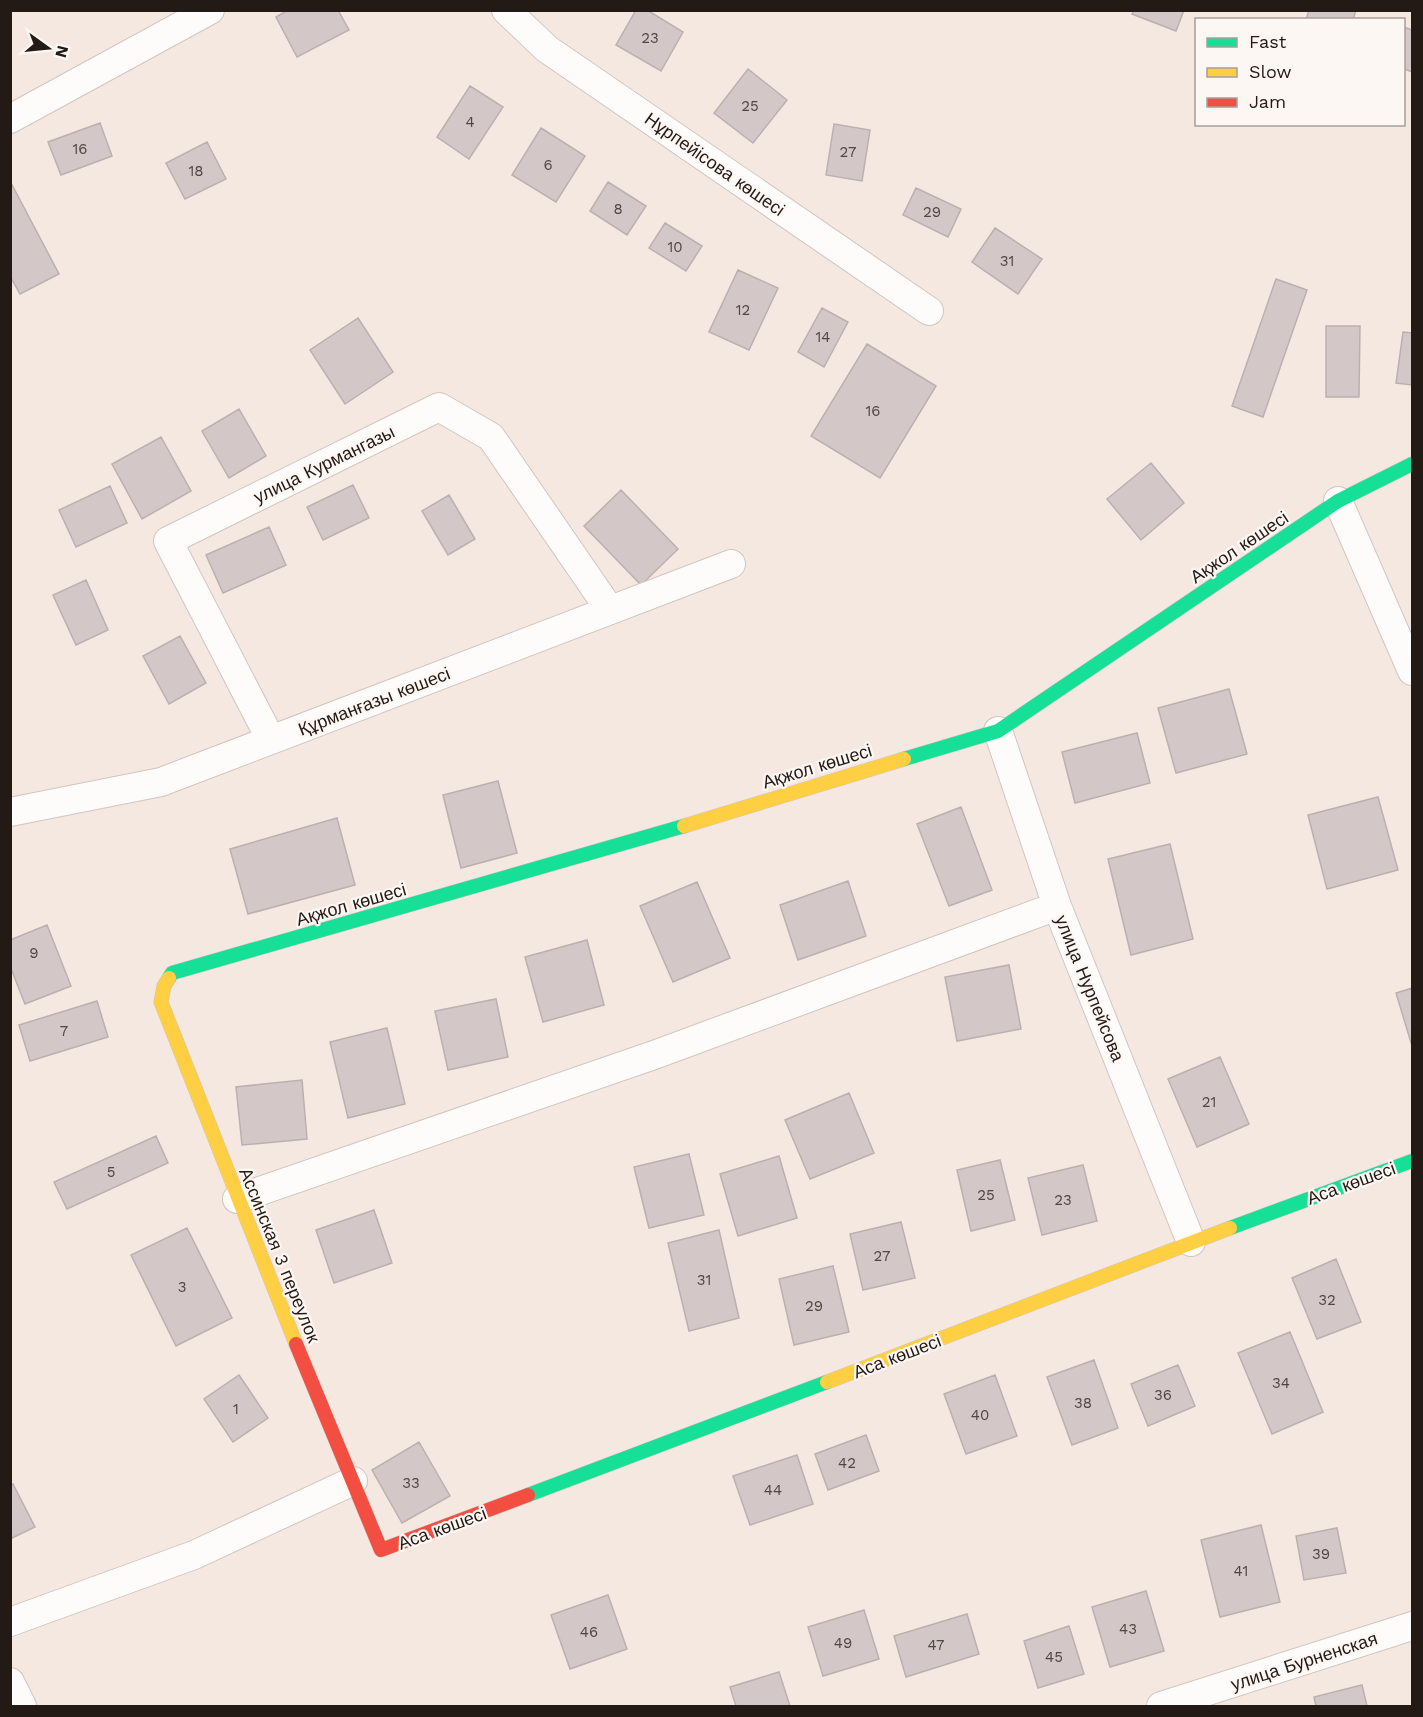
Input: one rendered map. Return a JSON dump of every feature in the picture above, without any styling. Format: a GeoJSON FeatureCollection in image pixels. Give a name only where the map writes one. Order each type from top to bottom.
{"type":"FeatureCollection","features":[{"type":"Feature","properties":{"kind":"street"},"geometry":{"type":"LineString","coordinates":[[10,119],[210,10]]}},
{"type":"Feature","properties":{"kind":"street","name":"Нұрпейісова көшесі"},"geometry":{"type":"LineString","coordinates":[[506,10],[547,49],[929,311]]}},
{"type":"Feature","properties":{"kind":"street","name":"улица Курмангазы"},"geometry":{"type":"LineString","coordinates":[[271,740],[168,541],[439,407],[491,437],[610,610]]}},
{"type":"Feature","properties":{"kind":"street","name":"Ақжол көшесі"},"geometry":{"type":"LineString","coordinates":[[172,973],[553,865],[998,731],[1338,501],[1413,464]]}},
{"type":"Feature","properties":{"kind":"street"},"geometry":{"type":"LineString","coordinates":[[1338,501],[1413,671]]}},
{"type":"Feature","properties":{"kind":"street","name":"Құрманғазы көшесі"},"geometry":{"type":"LineString","coordinates":[[10,812],[161,782],[731,564]]}},
{"type":"Feature","properties":{"kind":"street","name":"улица Нурпейсова"},"geometry":{"type":"LineString","coordinates":[[998,731],[1057,906],[1191,1242]]}},
{"type":"Feature","properties":{"kind":"street"},"geometry":{"type":"LineString","coordinates":[[237,1199],[654,1055],[1057,906]]}},
{"type":"Feature","properties":{"kind":"street","name":"Ассинская 3 переулок"},"geometry":{"type":"LineString","coordinates":[[172,973],[164,987],[161,1002],[237,1199],[381,1550]]}},
{"type":"Feature","properties":{"kind":"street","name":"Аса көшесі"},"geometry":{"type":"LineString","coordinates":[[381,1550],[674,1442],[1191,1242],[1413,1161]]}},
{"type":"Feature","properties":{"kind":"street"},"geometry":{"type":"LineString","coordinates":[[10,1622],[194,1555],[353,1481]]}},
{"type":"Feature","properties":{"kind":"street","name":"улица Бурненская"},"geometry":{"type":"LineString","coordinates":[[1161,1707],[1413,1626]]}},
{"type":"Feature","properties":{"kind":"street"},"geometry":{"type":"LineString","coordinates":[[10,1682],[22,1707]]}},
{"type":"Feature","properties":{"kind":"building"},"geometry":{"type":"Polygon","coordinates":[[[288,10],[338,10],[349,30],[297,57],[276,17],[288,10]]]}},
{"type":"Feature","properties":{"kind":"building"},"geometry":{"type":"Polygon","coordinates":[[[636,10],[647,10],[683,32],[661,71],[616,45],[636,10]]]}},
{"type":"Feature","properties":{"kind":"building"},"geometry":{"type":"Polygon","coordinates":[[[1134,10],[1184,10],[1176,31],[1132,14],[1134,10]]]}},
{"type":"Feature","properties":{"kind":"building"},"geometry":{"type":"Polygon","coordinates":[[[1309,10],[1356,10],[1354,18],[1307,18],[1309,10]]]}},
{"type":"Feature","properties":{"kind":"building"},"geometry":{"type":"Polygon","coordinates":[[[1405,27],[1412,30],[1412,72],[1405,69],[1405,27]]]}},
{"type":"Feature","properties":{"kind":"building"},"geometry":{"type":"Polygon","coordinates":[[[748,69],[787,100],[753,143],[714,113],[748,69]]]}},
{"type":"Feature","properties":{"kind":"building"},"geometry":{"type":"Polygon","coordinates":[[[470,86],[503,107],[469,159],[437,137],[470,86]]]}},
{"type":"Feature","properties":{"kind":"building"},"geometry":{"type":"Polygon","coordinates":[[[100,123],[112,156],[61,175],[48,142],[100,123]]]}},
{"type":"Feature","properties":{"kind":"building"},"geometry":{"type":"Polygon","coordinates":[[[834,124],[870,130],[862,181],[826,175],[834,124]]]}},
{"type":"Feature","properties":{"kind":"building"},"geometry":{"type":"Polygon","coordinates":[[[541,128],[585,156],[556,202],[512,175],[541,128]]]}},
{"type":"Feature","properties":{"kind":"building"},"geometry":{"type":"Polygon","coordinates":[[[207,142],[226,179],[185,199],[166,163],[207,142]]]}},
{"type":"Feature","properties":{"kind":"building"},"geometry":{"type":"Polygon","coordinates":[[[10,181],[59,274],[20,294],[10,276],[10,181]]]}},
{"type":"Feature","properties":{"kind":"building"},"geometry":{"type":"Polygon","coordinates":[[[608,182],[646,206],[627,235],[590,211],[608,182]]]}},
{"type":"Feature","properties":{"kind":"building"},"geometry":{"type":"Polygon","coordinates":[[[916,188],[961,209],[948,237],[903,215],[916,188]]]}},
{"type":"Feature","properties":{"kind":"building"},"geometry":{"type":"Polygon","coordinates":[[[665,223],[702,246],[686,271],[649,248],[665,223]]]}},
{"type":"Feature","properties":{"kind":"building"},"geometry":{"type":"Polygon","coordinates":[[[995,228],[1042,259],[1018,294],[972,262],[995,228]]]}},
{"type":"Feature","properties":{"kind":"building"},"geometry":{"type":"Polygon","coordinates":[[[738,270],[778,288],[749,350],[709,332],[738,270]]]}},
{"type":"Feature","properties":{"kind":"building"},"geometry":{"type":"Polygon","coordinates":[[[1276,279],[1307,290],[1263,417],[1232,406],[1276,279]]]}},
{"type":"Feature","properties":{"kind":"building"},"geometry":{"type":"Polygon","coordinates":[[[822,308],[848,322],[824,367],[798,352],[822,308]]]}},
{"type":"Feature","properties":{"kind":"building"},"geometry":{"type":"Polygon","coordinates":[[[358,318],[393,372],[345,404],[310,350],[358,318]]]}},
{"type":"Feature","properties":{"kind":"building"},"geometry":{"type":"Polygon","coordinates":[[[1326,326],[1360,326],[1359,397],[1326,397],[1326,326]]]}},
{"type":"Feature","properties":{"kind":"building"},"geometry":{"type":"Polygon","coordinates":[[[1403,332],[1412,333],[1412,385],[1396,383],[1403,332]]]}},
{"type":"Feature","properties":{"kind":"building"},"geometry":{"type":"Polygon","coordinates":[[[867,344],[936,386],[880,478],[811,436],[867,344]]]}},
{"type":"Feature","properties":{"kind":"building"},"geometry":{"type":"Polygon","coordinates":[[[239,409],[266,456],[229,478],[202,431],[239,409]]]}},
{"type":"Feature","properties":{"kind":"building"},"geometry":{"type":"Polygon","coordinates":[[[161,437],[191,491],[142,519],[112,464],[161,437]]]}},
{"type":"Feature","properties":{"kind":"building"},"geometry":{"type":"Polygon","coordinates":[[[1151,463],[1184,503],[1141,540],[1107,499],[1151,463]]]}},
{"type":"Feature","properties":{"kind":"building"},"geometry":{"type":"Polygon","coordinates":[[[353,485],[369,518],[323,540],[307,507],[353,485]]]}},
{"type":"Feature","properties":{"kind":"building"},"geometry":{"type":"Polygon","coordinates":[[[110,486],[127,523],[76,547],[59,510],[110,486]]]}},
{"type":"Feature","properties":{"kind":"building"},"geometry":{"type":"Polygon","coordinates":[[[621,490],[678,549],[641,585],[584,526],[621,490]]]}},
{"type":"Feature","properties":{"kind":"building"},"geometry":{"type":"Polygon","coordinates":[[[449,495],[475,539],[448,555],[422,511],[449,495]]]}},
{"type":"Feature","properties":{"kind":"building"},"geometry":{"type":"Polygon","coordinates":[[[269,527],[286,565],[223,593],[206,555],[269,527]]]}},
{"type":"Feature","properties":{"kind":"building"},"geometry":{"type":"Polygon","coordinates":[[[86,580],[108,630],[76,645],[53,595],[86,580]]]}},
{"type":"Feature","properties":{"kind":"building"},"geometry":{"type":"Polygon","coordinates":[[[180,636],[206,683],[169,704],[143,656],[180,636]]]}},
{"type":"Feature","properties":{"kind":"building"},"geometry":{"type":"Polygon","coordinates":[[[1229,689],[1247,754],[1176,773],[1158,708],[1229,689]]]}},
{"type":"Feature","properties":{"kind":"building"},"geometry":{"type":"Polygon","coordinates":[[[1137,733],[1150,783],[1075,803],[1062,752],[1137,733]]]}},
{"type":"Feature","properties":{"kind":"building"},"geometry":{"type":"Polygon","coordinates":[[[498,781],[517,853],[461,868],[443,795],[498,781]]]}},
{"type":"Feature","properties":{"kind":"building"},"geometry":{"type":"Polygon","coordinates":[[[1378,797],[1398,870],[1327,889],[1308,815],[1378,797]]]}},
{"type":"Feature","properties":{"kind":"building"},"geometry":{"type":"Polygon","coordinates":[[[961,807],[992,890],[949,906],[917,824],[961,807]]]}},
{"type":"Feature","properties":{"kind":"building"},"geometry":{"type":"Polygon","coordinates":[[[337,818],[355,885],[248,914],[230,849],[337,818]]]}},
{"type":"Feature","properties":{"kind":"building"},"geometry":{"type":"Polygon","coordinates":[[[1170,844],[1193,939],[1131,955],[1108,859],[1170,844]]]}},
{"type":"Feature","properties":{"kind":"building"},"geometry":{"type":"Polygon","coordinates":[[[848,881],[866,936],[798,960],[780,905],[848,881]]]}},
{"type":"Feature","properties":{"kind":"building"},"geometry":{"type":"Polygon","coordinates":[[[697,882],[730,958],[673,982],[640,906],[697,882]]]}},
{"type":"Feature","properties":{"kind":"building"},"geometry":{"type":"Polygon","coordinates":[[[47,925],[71,986],[25,1004],[10,966],[10,940],[47,925]]]}},
{"type":"Feature","properties":{"kind":"building"},"geometry":{"type":"Polygon","coordinates":[[[587,940],[604,1005],[543,1022],[525,957],[587,940]]]}},
{"type":"Feature","properties":{"kind":"building"},"geometry":{"type":"Polygon","coordinates":[[[1009,965],[1021,1029],[957,1041],[945,977],[1009,965]]]}},
{"type":"Feature","properties":{"kind":"building"},"geometry":{"type":"Polygon","coordinates":[[[1412,988],[1412,1046],[1396,993],[1412,988]]]}},
{"type":"Feature","properties":{"kind":"building"},"geometry":{"type":"Polygon","coordinates":[[[496,999],[508,1057],[448,1070],[435,1011],[496,999]]]}},
{"type":"Feature","properties":{"kind":"building"},"geometry":{"type":"Polygon","coordinates":[[[97,1001],[108,1037],[30,1061],[19,1025],[97,1001]]]}},
{"type":"Feature","properties":{"kind":"building"},"geometry":{"type":"Polygon","coordinates":[[[387,1028],[405,1104],[348,1118],[330,1042],[387,1028]]]}},
{"type":"Feature","properties":{"kind":"building"},"geometry":{"type":"Polygon","coordinates":[[[1220,1057],[1249,1124],[1197,1147],[1168,1079],[1220,1057]]]}},
{"type":"Feature","properties":{"kind":"building"},"geometry":{"type":"Polygon","coordinates":[[[302,1080],[307,1139],[242,1145],[236,1087],[302,1080]]]}},
{"type":"Feature","properties":{"kind":"building"},"geometry":{"type":"Polygon","coordinates":[[[849,1093],[874,1153],[810,1179],[785,1120],[849,1093]]]}},
{"type":"Feature","properties":{"kind":"building"},"geometry":{"type":"Polygon","coordinates":[[[156,1136],[168,1163],[67,1209],[54,1182],[156,1136]]]}},
{"type":"Feature","properties":{"kind":"building"},"geometry":{"type":"Polygon","coordinates":[[[689,1154],[704,1215],[649,1228],[634,1167],[689,1154]]]}},
{"type":"Feature","properties":{"kind":"building"},"geometry":{"type":"Polygon","coordinates":[[[779,1156],[797,1218],[738,1236],[720,1174],[779,1156]]]}},
{"type":"Feature","properties":{"kind":"building"},"geometry":{"type":"Polygon","coordinates":[[[1000,1160],[1015,1220],[971,1231],[957,1170],[1000,1160]]]}},
{"type":"Feature","properties":{"kind":"building"},"geometry":{"type":"Polygon","coordinates":[[[1083,1165],[1097,1221],[1042,1235],[1028,1178],[1083,1165]]]}},
{"type":"Feature","properties":{"kind":"building"},"geometry":{"type":"Polygon","coordinates":[[[374,1210],[392,1263],[334,1283],[316,1230],[374,1210]]]}},
{"type":"Feature","properties":{"kind":"building"},"geometry":{"type":"Polygon","coordinates":[[[901,1222],[915,1278],[863,1290],[850,1234],[901,1222]]]}},
{"type":"Feature","properties":{"kind":"building"},"geometry":{"type":"Polygon","coordinates":[[[187,1228],[232,1318],[176,1346],[131,1255],[187,1228]]]}},
{"type":"Feature","properties":{"kind":"building"},"geometry":{"type":"Polygon","coordinates":[[[719,1230],[739,1318],[689,1331],[668,1243],[719,1230]]]}},
{"type":"Feature","properties":{"kind":"building"},"geometry":{"type":"Polygon","coordinates":[[[1336,1259],[1361,1322],[1317,1339],[1292,1278],[1336,1259]]]}},
{"type":"Feature","properties":{"kind":"building"},"geometry":{"type":"Polygon","coordinates":[[[833,1266],[849,1332],[794,1345],[779,1279],[833,1266]]]}},
{"type":"Feature","properties":{"kind":"building"},"geometry":{"type":"Polygon","coordinates":[[[1290,1332],[1323,1412],[1272,1434],[1238,1353],[1290,1332]]]}},
{"type":"Feature","properties":{"kind":"building"},"geometry":{"type":"Polygon","coordinates":[[[1094,1360],[1118,1428],[1072,1445],[1047,1377],[1094,1360]]]}},
{"type":"Feature","properties":{"kind":"building"},"geometry":{"type":"Polygon","coordinates":[[[1178,1365],[1195,1406],[1148,1426],[1131,1384],[1178,1365]]]}},
{"type":"Feature","properties":{"kind":"building"},"geometry":{"type":"Polygon","coordinates":[[[239,1375],[268,1418],[233,1442],[204,1399],[239,1375]]]}},
{"type":"Feature","properties":{"kind":"building"},"geometry":{"type":"Polygon","coordinates":[[[995,1375],[1017,1436],[966,1454],[944,1394],[995,1375]]]}},
{"type":"Feature","properties":{"kind":"building"},"geometry":{"type":"Polygon","coordinates":[[[866,1435],[879,1471],[828,1490],[815,1454],[866,1435]]]}},
{"type":"Feature","properties":{"kind":"building"},"geometry":{"type":"Polygon","coordinates":[[[419,1442],[450,1496],[402,1523],[372,1470],[419,1442]]]}},
{"type":"Feature","properties":{"kind":"building"},"geometry":{"type":"Polygon","coordinates":[[[797,1455],[813,1504],[750,1525],[733,1476],[797,1455]]]}},
{"type":"Feature","properties":{"kind":"building"},"geometry":{"type":"Polygon","coordinates":[[[13,1484],[35,1527],[10,1539],[10,1485],[13,1484]]]}},
{"type":"Feature","properties":{"kind":"building"},"geometry":{"type":"Polygon","coordinates":[[[1261,1525],[1280,1602],[1220,1617],[1201,1540],[1261,1525]]]}},
{"type":"Feature","properties":{"kind":"building"},"geometry":{"type":"Polygon","coordinates":[[[1337,1528],[1346,1573],[1304,1580],[1296,1536],[1337,1528]]]}},
{"type":"Feature","properties":{"kind":"building"},"geometry":{"type":"Polygon","coordinates":[[[1146,1591],[1164,1651],[1110,1667],[1092,1607],[1146,1591]]]}},
{"type":"Feature","properties":{"kind":"building"},"geometry":{"type":"Polygon","coordinates":[[[608,1595],[627,1649],[570,1669],[551,1615],[608,1595]]]}},
{"type":"Feature","properties":{"kind":"building"},"geometry":{"type":"Polygon","coordinates":[[[864,1610],[879,1659],[823,1676],[808,1627],[864,1610]]]}},
{"type":"Feature","properties":{"kind":"building"},"geometry":{"type":"Polygon","coordinates":[[[967,1614],[979,1654],[906,1677],[894,1636],[967,1614]]]}},
{"type":"Feature","properties":{"kind":"building"},"geometry":{"type":"Polygon","coordinates":[[[1069,1626],[1084,1674],[1038,1688],[1024,1641],[1069,1626]]]}},
{"type":"Feature","properties":{"kind":"building"},"geometry":{"type":"Polygon","coordinates":[[[779,1672],[790,1706],[736,1706],[730,1687],[779,1672]]]}},
{"type":"Feature","properties":{"kind":"building"},"geometry":{"type":"Polygon","coordinates":[[[1362,1685],[1367,1706],[1316,1706],[1314,1697],[1362,1685]]]}},
{"type":"Feature","properties":{"kind":"traffic: fast"},"geometry":{"type":"LineString","coordinates":[[904,759],[998,731],[1338,501],[1412,464]]}},
{"type":"Feature","properties":{"kind":"traffic: fast"},"geometry":{"type":"LineString","coordinates":[[169,978],[172,973],[684,826]]}},
{"type":"Feature","properties":{"kind":"traffic: fast"},"geometry":{"type":"LineString","coordinates":[[1230,1228],[1412,1161]]}},
{"type":"Feature","properties":{"kind":"traffic: fast"},"geometry":{"type":"LineString","coordinates":[[528,1495],[827,1382]]}},
{"type":"Feature","properties":{"kind":"traffic: slow"},"geometry":{"type":"LineString","coordinates":[[684,826],[904,759]]}},
{"type":"Feature","properties":{"kind":"traffic: slow"},"geometry":{"type":"LineString","coordinates":[[169,978],[164,986],[161,1002],[296,1344]]}},
{"type":"Feature","properties":{"kind":"traffic: slow"},"geometry":{"type":"LineString","coordinates":[[827,1382],[1230,1228]]}},
{"type":"Feature","properties":{"kind":"traffic: jam"},"geometry":{"type":"LineString","coordinates":[[296,1344],[381,1550],[528,1495]]}}]}
